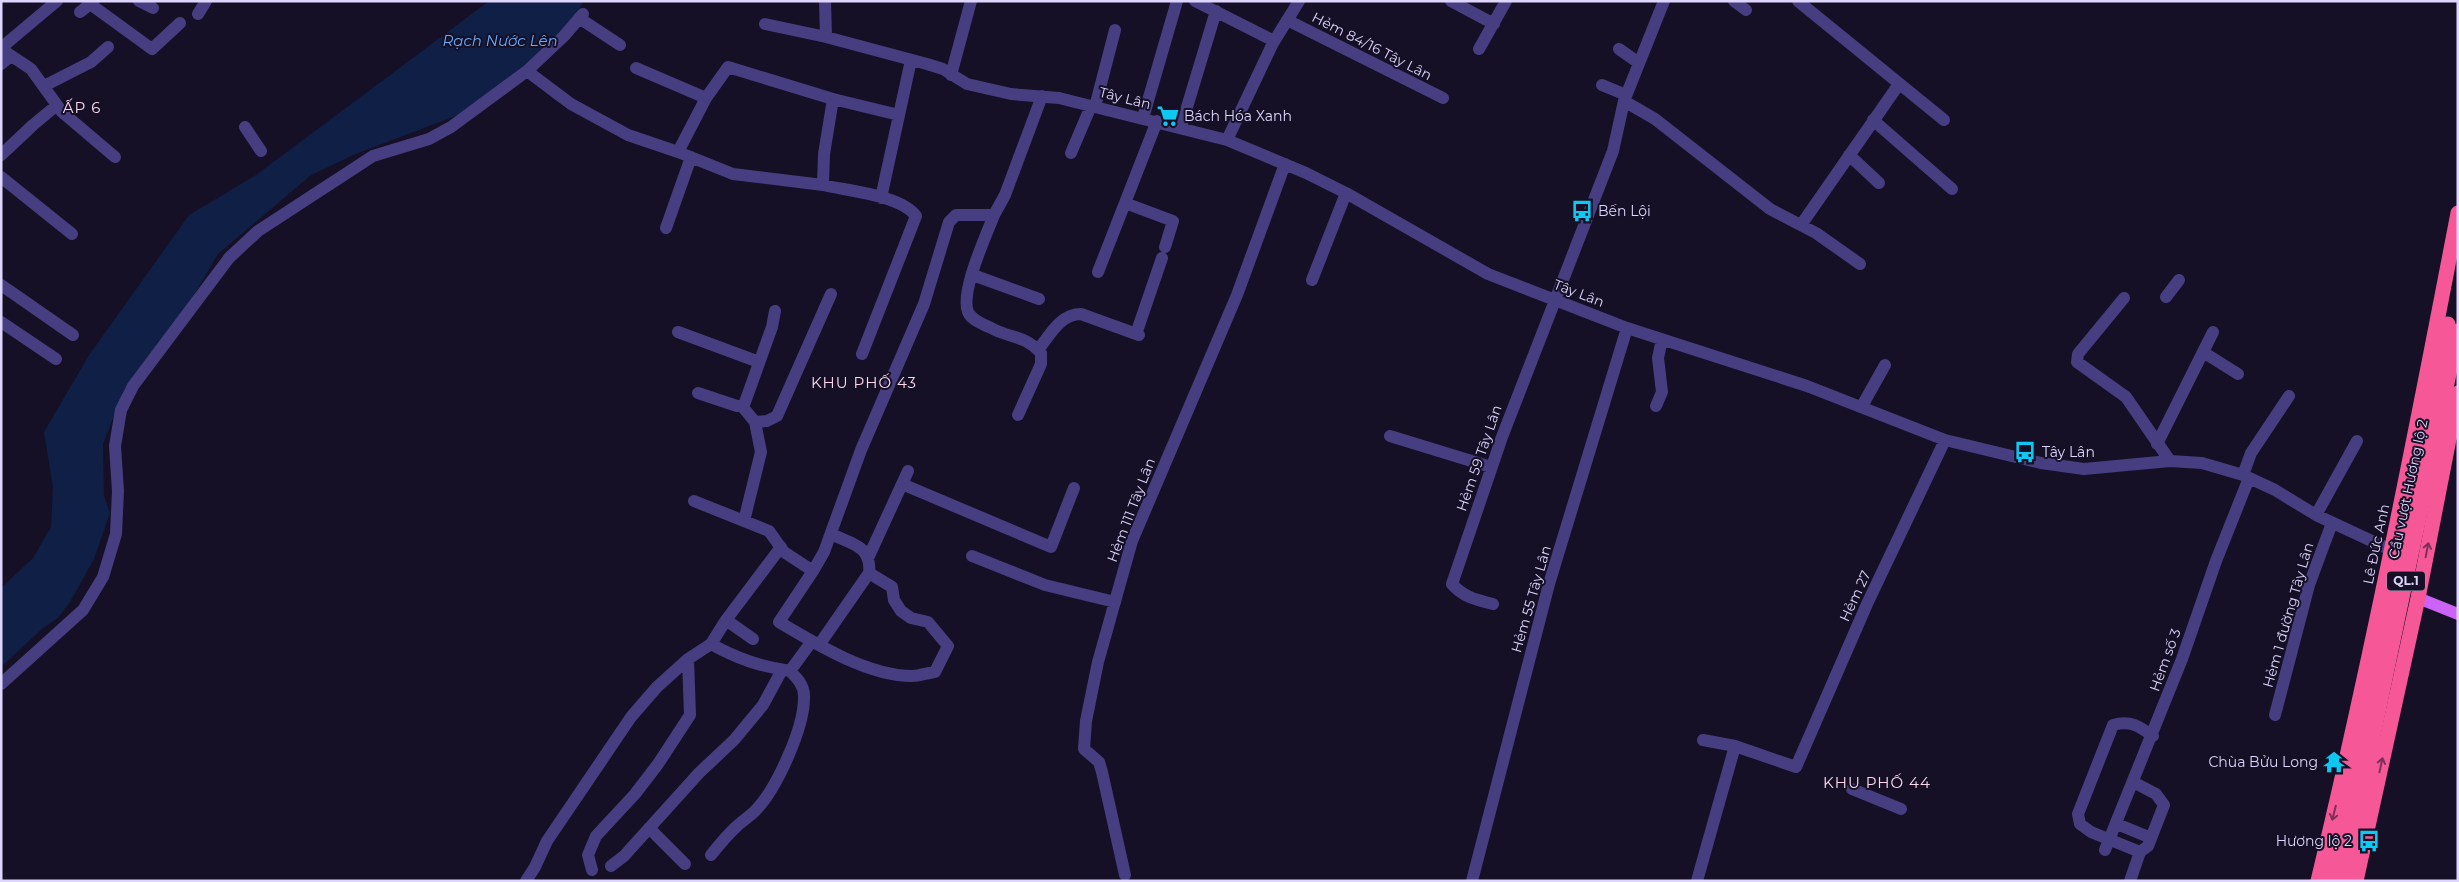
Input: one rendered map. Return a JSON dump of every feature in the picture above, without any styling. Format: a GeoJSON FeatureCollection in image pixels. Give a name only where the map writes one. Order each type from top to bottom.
{"type":"FeatureCollection","features":[{"type":"Feature","properties":{"kind":"highway","name":"Lê Đức Anh"},"geometry":{"type":"LineString","coordinates":[[2318,881],[2346,764],[2400,514],[2458,213]]}},
{"type":"Feature","properties":{"kind":"highway","name":"QL.1"},"geometry":{"type":"LineString","coordinates":[[2453,328],[2458,269]]}},
{"type":"Feature","properties":{"kind":"highway","name":"Cầu vượt Hương lộ 2"},"geometry":{"type":"LineString","coordinates":[[2349,826],[2453,328]]}},
{"type":"Feature","properties":{"kind":"highway","name":"QL.1"},"geometry":{"type":"LineString","coordinates":[[2356,881],[2418,598],[2458,393]]}},
{"type":"Feature","properties":{"kind":"highway"},"geometry":{"type":"LineString","coordinates":[[2400,514],[2403,524],[2412,531],[2423,531],[2432,524]]}},
{"type":"Feature","properties":{"kind":"highway"},"geometry":{"type":"LineString","coordinates":[[2391,550],[2418,598]]}},
{"type":"Feature","properties":{"kind":"highway"},"geometry":{"type":"LineString","coordinates":[[2374,630],[2384,619],[2392,618],[2399,620],[2404,626],[2408,642]]}},
{"type":"Feature","properties":{"kind":"highway","name":"QL.1"},"geometry":{"type":"LineString","coordinates":[[2331,881],[2349,826]]}},
{"type":"Feature","properties":{"kind":"highway","name":"QL.1"},"geometry":{"type":"LineString","coordinates":[[2343,881],[2349,826]]}},
{"type":"Feature","properties":{"kind":"main road"},"geometry":{"type":"LineString","coordinates":[[2418,598],[2458,614]]}},
{"type":"Feature","properties":{"kind":"street"},"geometry":{"type":"LineString","coordinates":[[57,1],[4,54],[31,69],[62,112],[115,157]]}},
{"type":"Feature","properties":{"kind":"street"},"geometry":{"type":"LineString","coordinates":[[139,1],[153,8]]}},
{"type":"Feature","properties":{"kind":"street"},"geometry":{"type":"LineString","coordinates":[[198,14],[206,1]]}},
{"type":"Feature","properties":{"kind":"street"},"geometry":{"type":"LineString","coordinates":[[824,1],[826,38]]}},
{"type":"Feature","properties":{"kind":"street"},"geometry":{"type":"LineString","coordinates":[[951,76],[971,1]]}},
{"type":"Feature","properties":{"kind":"street"},"geometry":{"type":"LineString","coordinates":[[1143,118],[1177,1]]}},
{"type":"Feature","properties":{"kind":"street"},"geometry":{"type":"LineString","coordinates":[[1195,1],[1215,7],[1274,41]]}},
{"type":"Feature","properties":{"kind":"street"},"geometry":{"type":"LineString","coordinates":[[1228,140],[1274,41],[1298,1]]}},
{"type":"Feature","properties":{"kind":"street"},"geometry":{"type":"LineString","coordinates":[[1451,1],[1494,24]]}},
{"type":"Feature","properties":{"kind":"street"},"geometry":{"type":"LineString","coordinates":[[1479,49],[1506,1]]}},
{"type":"Feature","properties":{"kind":"street"},"geometry":{"type":"LineString","coordinates":[[1554,300],[1613,151],[1625,98],[1664,1]]}},
{"type":"Feature","properties":{"kind":"street"},"geometry":{"type":"LineString","coordinates":[[1734,1],[1746,10]]}},
{"type":"Feature","properties":{"kind":"street"},"geometry":{"type":"LineString","coordinates":[[1798,1],[1944,120]]}},
{"type":"Feature","properties":{"kind":"street"},"geometry":{"type":"LineString","coordinates":[[88,6],[152,49],[180,23]]}},
{"type":"Feature","properties":{"kind":"street"},"geometry":{"type":"LineString","coordinates":[[1181,127],[1215,7]]}},
{"type":"Feature","properties":{"kind":"street"},"geometry":{"type":"LineString","coordinates":[[1,684],[83,610],[103,577],[116,534],[118,491],[115,446],[122,410],[133,386],[229,258],[258,231],[340,175],[373,156],[437,136],[527,71],[564,36],[581,16],[620,45]]}},
{"type":"Feature","properties":{"kind":"street","name":"Hẻm 84/16 Tây Lân"},"geometry":{"type":"LineString","coordinates":[[1287,20],[1443,98]]}},
{"type":"Feature","properties":{"kind":"street","name":"Tây Lân"},"geometry":{"type":"LineString","coordinates":[[765,24],[942,69],[967,84],[1093,106],[1228,140],[1286,164],[1346,193],[1488,274],[1627,328],[1799,383],[1945,440],[2040,462],[2084,469],[2170,461],[2202,463],[2246,476],[2275,490],[2316,515],[2391,550]]}},
{"type":"Feature","properties":{"kind":"street"},"geometry":{"type":"LineString","coordinates":[[1071,153],[1093,106],[1115,30]]}},
{"type":"Feature","properties":{"kind":"street"},"geometry":{"type":"LineString","coordinates":[[44,86],[91,62],[108,47]]}},
{"type":"Feature","properties":{"kind":"street"},"geometry":{"type":"LineString","coordinates":[[1619,49],[1639,63]]}},
{"type":"Feature","properties":{"kind":"street"},"geometry":{"type":"LineString","coordinates":[[881,198],[911,60]]}},
{"type":"Feature","properties":{"kind":"street"},"geometry":{"type":"LineString","coordinates":[[678,152],[706,98],[728,66],[833,99],[900,115]]}},
{"type":"Feature","properties":{"kind":"street"},"geometry":{"type":"LineString","coordinates":[[636,68],[706,98]]}},
{"type":"Feature","properties":{"kind":"street"},"geometry":{"type":"LineString","coordinates":[[527,71],[571,104],[600,121],[628,135],[733,174],[824,185],[881,198],[906,207],[916,216],[862,354]]}},
{"type":"Feature","properties":{"kind":"street"},"geometry":{"type":"LineString","coordinates":[[1801,224],[1899,84]]}},
{"type":"Feature","properties":{"kind":"street"},"geometry":{"type":"LineString","coordinates":[[1602,85],[1655,119],[1770,209],[1801,224],[1860,264]]}},
{"type":"Feature","properties":{"kind":"street"},"geometry":{"type":"LineString","coordinates":[[1018,415],[1041,364],[1041,353],[1029,341],[995,330],[974,320],[968,312],[966,296],[994,216],[1005,195],[1042,96]]}},
{"type":"Feature","properties":{"kind":"street"},"geometry":{"type":"LineString","coordinates":[[824,185],[824,154],[833,99]]}},
{"type":"Feature","properties":{"kind":"street"},"geometry":{"type":"LineString","coordinates":[[1,155],[58,105]]}},
{"type":"Feature","properties":{"kind":"street"},"geometry":{"type":"LineString","coordinates":[[1873,120],[1952,189]]}},
{"type":"Feature","properties":{"kind":"street"},"geometry":{"type":"LineString","coordinates":[[1098,272],[1157,122]]}},
{"type":"Feature","properties":{"kind":"street"},"geometry":{"type":"LineString","coordinates":[[247,130],[260,149]]}},
{"type":"Feature","properties":{"kind":"street"},"geometry":{"type":"LineString","coordinates":[[1849,155],[1879,183]]}},
{"type":"Feature","properties":{"kind":"street"},"geometry":{"type":"LineString","coordinates":[[666,228],[691,157]]}},
{"type":"Feature","properties":{"kind":"street","name":"Hẻm 111 Tây Lân"},"geometry":{"type":"LineString","coordinates":[[1125,874],[1099,762],[1084,749],[1089,704],[1132,541],[1238,295],[1286,164]]}},
{"type":"Feature","properties":{"kind":"street"},"geometry":{"type":"LineString","coordinates":[[1,177],[72,234]]}},
{"type":"Feature","properties":{"kind":"street"},"geometry":{"type":"LineString","coordinates":[[1312,280],[1346,193]]}},
{"type":"Feature","properties":{"kind":"street"},"geometry":{"type":"LineString","coordinates":[[1038,350],[1061,321],[1071,314],[1081,314],[1138,334],[1173,221],[1125,203]]}},
{"type":"Feature","properties":{"kind":"street"},"geometry":{"type":"LineString","coordinates":[[869,573],[892,587],[894,600],[901,611],[911,618],[928,622],[948,646],[935,672],[912,676],[890,673],[846,658],[779,622],[813,571],[831,534],[861,450],[924,304],[950,222],[956,215],[994,216]]}},
{"type":"Feature","properties":{"kind":"street"},"geometry":{"type":"LineString","coordinates":[[973,275],[1039,298]]}},
{"type":"Feature","properties":{"kind":"street"},"geometry":{"type":"LineString","coordinates":[[2166,297],[2179,280]]}},
{"type":"Feature","properties":{"kind":"street"},"geometry":{"type":"LineString","coordinates":[[1,285],[73,335]]}},
{"type":"Feature","properties":{"kind":"street"},"geometry":{"type":"LineString","coordinates":[[755,422],[767,421],[777,416],[831,294]]}},
{"type":"Feature","properties":{"kind":"street"},"geometry":{"type":"LineString","coordinates":[[2124,298],[2078,354],[2077,362],[2126,397],[2170,461]]}},
{"type":"Feature","properties":{"kind":"street","name":"Hẻm 59 Tây Lân"},"geometry":{"type":"LineString","coordinates":[[1494,604],[1459,593],[1452,584],[1491,467],[1554,300]]}},
{"type":"Feature","properties":{"kind":"street"},"geometry":{"type":"LineString","coordinates":[[742,406],[772,327],[775,311]]}},
{"type":"Feature","properties":{"kind":"street"},"geometry":{"type":"LineString","coordinates":[[1,322],[56,359]]}},
{"type":"Feature","properties":{"kind":"street","name":"Hẻm 55 Tây Lân"},"geometry":{"type":"LineString","coordinates":[[1472,881],[1549,584],[1627,328]]}},
{"type":"Feature","properties":{"kind":"street"},"geometry":{"type":"LineString","coordinates":[[678,332],[759,362]]}},
{"type":"Feature","properties":{"kind":"street"},"geometry":{"type":"LineString","coordinates":[[2157,444],[2213,332]]}},
{"type":"Feature","properties":{"kind":"street"},"geometry":{"type":"LineString","coordinates":[[1656,406],[1662,392],[1658,358],[1662,339]]}},
{"type":"Feature","properties":{"kind":"street"},"geometry":{"type":"LineString","coordinates":[[2204,352],[2238,374]]}},
{"type":"Feature","properties":{"kind":"street"},"geometry":{"type":"LineString","coordinates":[[1862,406],[1885,365]]}},
{"type":"Feature","properties":{"kind":"street"},"geometry":{"type":"LineString","coordinates":[[698,393],[742,406],[755,422],[761,452],[744,521]]}},
{"type":"Feature","properties":{"kind":"street","name":"Hẻm số 3"},"geometry":{"type":"LineString","coordinates":[[2107,845],[2182,660],[2246,476],[2251,453],[2289,396]]}},
{"type":"Feature","properties":{"kind":"street"},"geometry":{"type":"LineString","coordinates":[[1390,436],[1491,467]]}},
{"type":"Feature","properties":{"kind":"street","name":"Hẻm 27"},"geometry":{"type":"LineString","coordinates":[[1735,746],[1796,767],[1867,604],[1945,440]]}},
{"type":"Feature","properties":{"kind":"street"},"geometry":{"type":"LineString","coordinates":[[2316,515],[2357,440]]}},
{"type":"Feature","properties":{"kind":"street"},"geometry":{"type":"LineString","coordinates":[[611,866],[652,831],[699,773],[734,740],[763,705],[786,670],[815,643],[869,573],[869,556],[908,471]]}},
{"type":"Feature","properties":{"kind":"street"},"geometry":{"type":"LineString","coordinates":[[902,484],[1051,547],[1074,488]]}},
{"type":"Feature","properties":{"kind":"street"},"geometry":{"type":"LineString","coordinates":[[694,501],[769,531],[781,547],[801,565],[813,571]]}},
{"type":"Feature","properties":{"kind":"street","name":"Hẻm 1 đường Tây Lân"},"geometry":{"type":"LineString","coordinates":[[2274,715],[2309,585],[2332,523]]}},
{"type":"Feature","properties":{"kind":"street"},"geometry":{"type":"LineString","coordinates":[[831,534],[859,547],[869,556]]}},
{"type":"Feature","properties":{"kind":"street"},"geometry":{"type":"LineString","coordinates":[[526,881],[547,841],[631,717],[657,687],[688,659],[711,644],[726,620],[781,547]]}},
{"type":"Feature","properties":{"kind":"street"},"geometry":{"type":"LineString","coordinates":[[972,556],[1045,585],[1115,602]]}},
{"type":"Feature","properties":{"kind":"street"},"geometry":{"type":"LineString","coordinates":[[726,620],[753,639]]}},
{"type":"Feature","properties":{"kind":"street"},"geometry":{"type":"LineString","coordinates":[[711,644],[739,660],[786,670],[800,681],[805,695],[801,717],[782,766],[768,792],[755,811],[736,827],[711,855]]}},
{"type":"Feature","properties":{"kind":"street"},"geometry":{"type":"LineString","coordinates":[[592,870],[588,855],[596,836],[641,787],[690,715],[688,659]]}},
{"type":"Feature","properties":{"kind":"street"},"geometry":{"type":"LineString","coordinates":[[2140,852],[2107,845],[2080,824],[2078,814],[2113,726],[2124,722],[2138,726],[2152,736]]}},
{"type":"Feature","properties":{"kind":"street"},"geometry":{"type":"LineString","coordinates":[[1697,881],[1735,746],[1702,740]]}},
{"type":"Feature","properties":{"kind":"street"},"geometry":{"type":"LineString","coordinates":[[2130,881],[2140,852],[2148,846],[2164,805],[2156,794],[2133,782]]}},
{"type":"Feature","properties":{"kind":"street"},"geometry":{"type":"LineString","coordinates":[[1852,788],[1901,809]]}},
{"type":"Feature","properties":{"kind":"street"},"geometry":{"type":"LineString","coordinates":[[2116,824],[2151,838]]}},
{"type":"Feature","properties":{"kind":"street"},"geometry":{"type":"LineString","coordinates":[[652,831],[685,864]]}},
{"type":"Feature","properties":{"kind":"water","name":"Rạch Nước Lên"},"geometry":{"type":"Polygon","coordinates":[[[489,1],[584,1],[559,37],[522,72],[461,114],[358,153],[311,175],[218,254],[180,319],[124,390],[103,444],[104,496],[110,513],[94,559],[70,602],[58,618],[42,629],[1,667],[1,588],[33,558],[51,527],[53,488],[44,432],[89,355],[189,215],[256,175],[489,1]]]}},
{"type":"Feature","properties":{"kind":"place","name":"Bách Hóa Xanh"},"geometry":{"type":"Point","coordinates":[1168,116]}},
{"type":"Feature","properties":{"kind":"place","name":"Bến Lội"},"geometry":{"type":"Point","coordinates":[1582,211]}},
{"type":"Feature","properties":{"kind":"place","name":"Tây Lân"},"geometry":{"type":"Point","coordinates":[2025,452]}},
{"type":"Feature","properties":{"kind":"place","name":"Chùa Bửu Long"},"geometry":{"type":"Point","coordinates":[2334,762]}},
{"type":"Feature","properties":{"kind":"place","name":"Hương lộ 2"},"geometry":{"type":"Point","coordinates":[2369,841]}},
{"type":"Feature","properties":{"kind":"district","name":"ẤP 6"},"geometry":{"type":"Point","coordinates":[82,108]}},
{"type":"Feature","properties":{"kind":"district","name":"KHU PHỐ 43"},"geometry":{"type":"Point","coordinates":[864,383]}},
{"type":"Feature","properties":{"kind":"district","name":"KHU PHỐ 44"},"geometry":{"type":"Point","coordinates":[1877,783]}}]}
